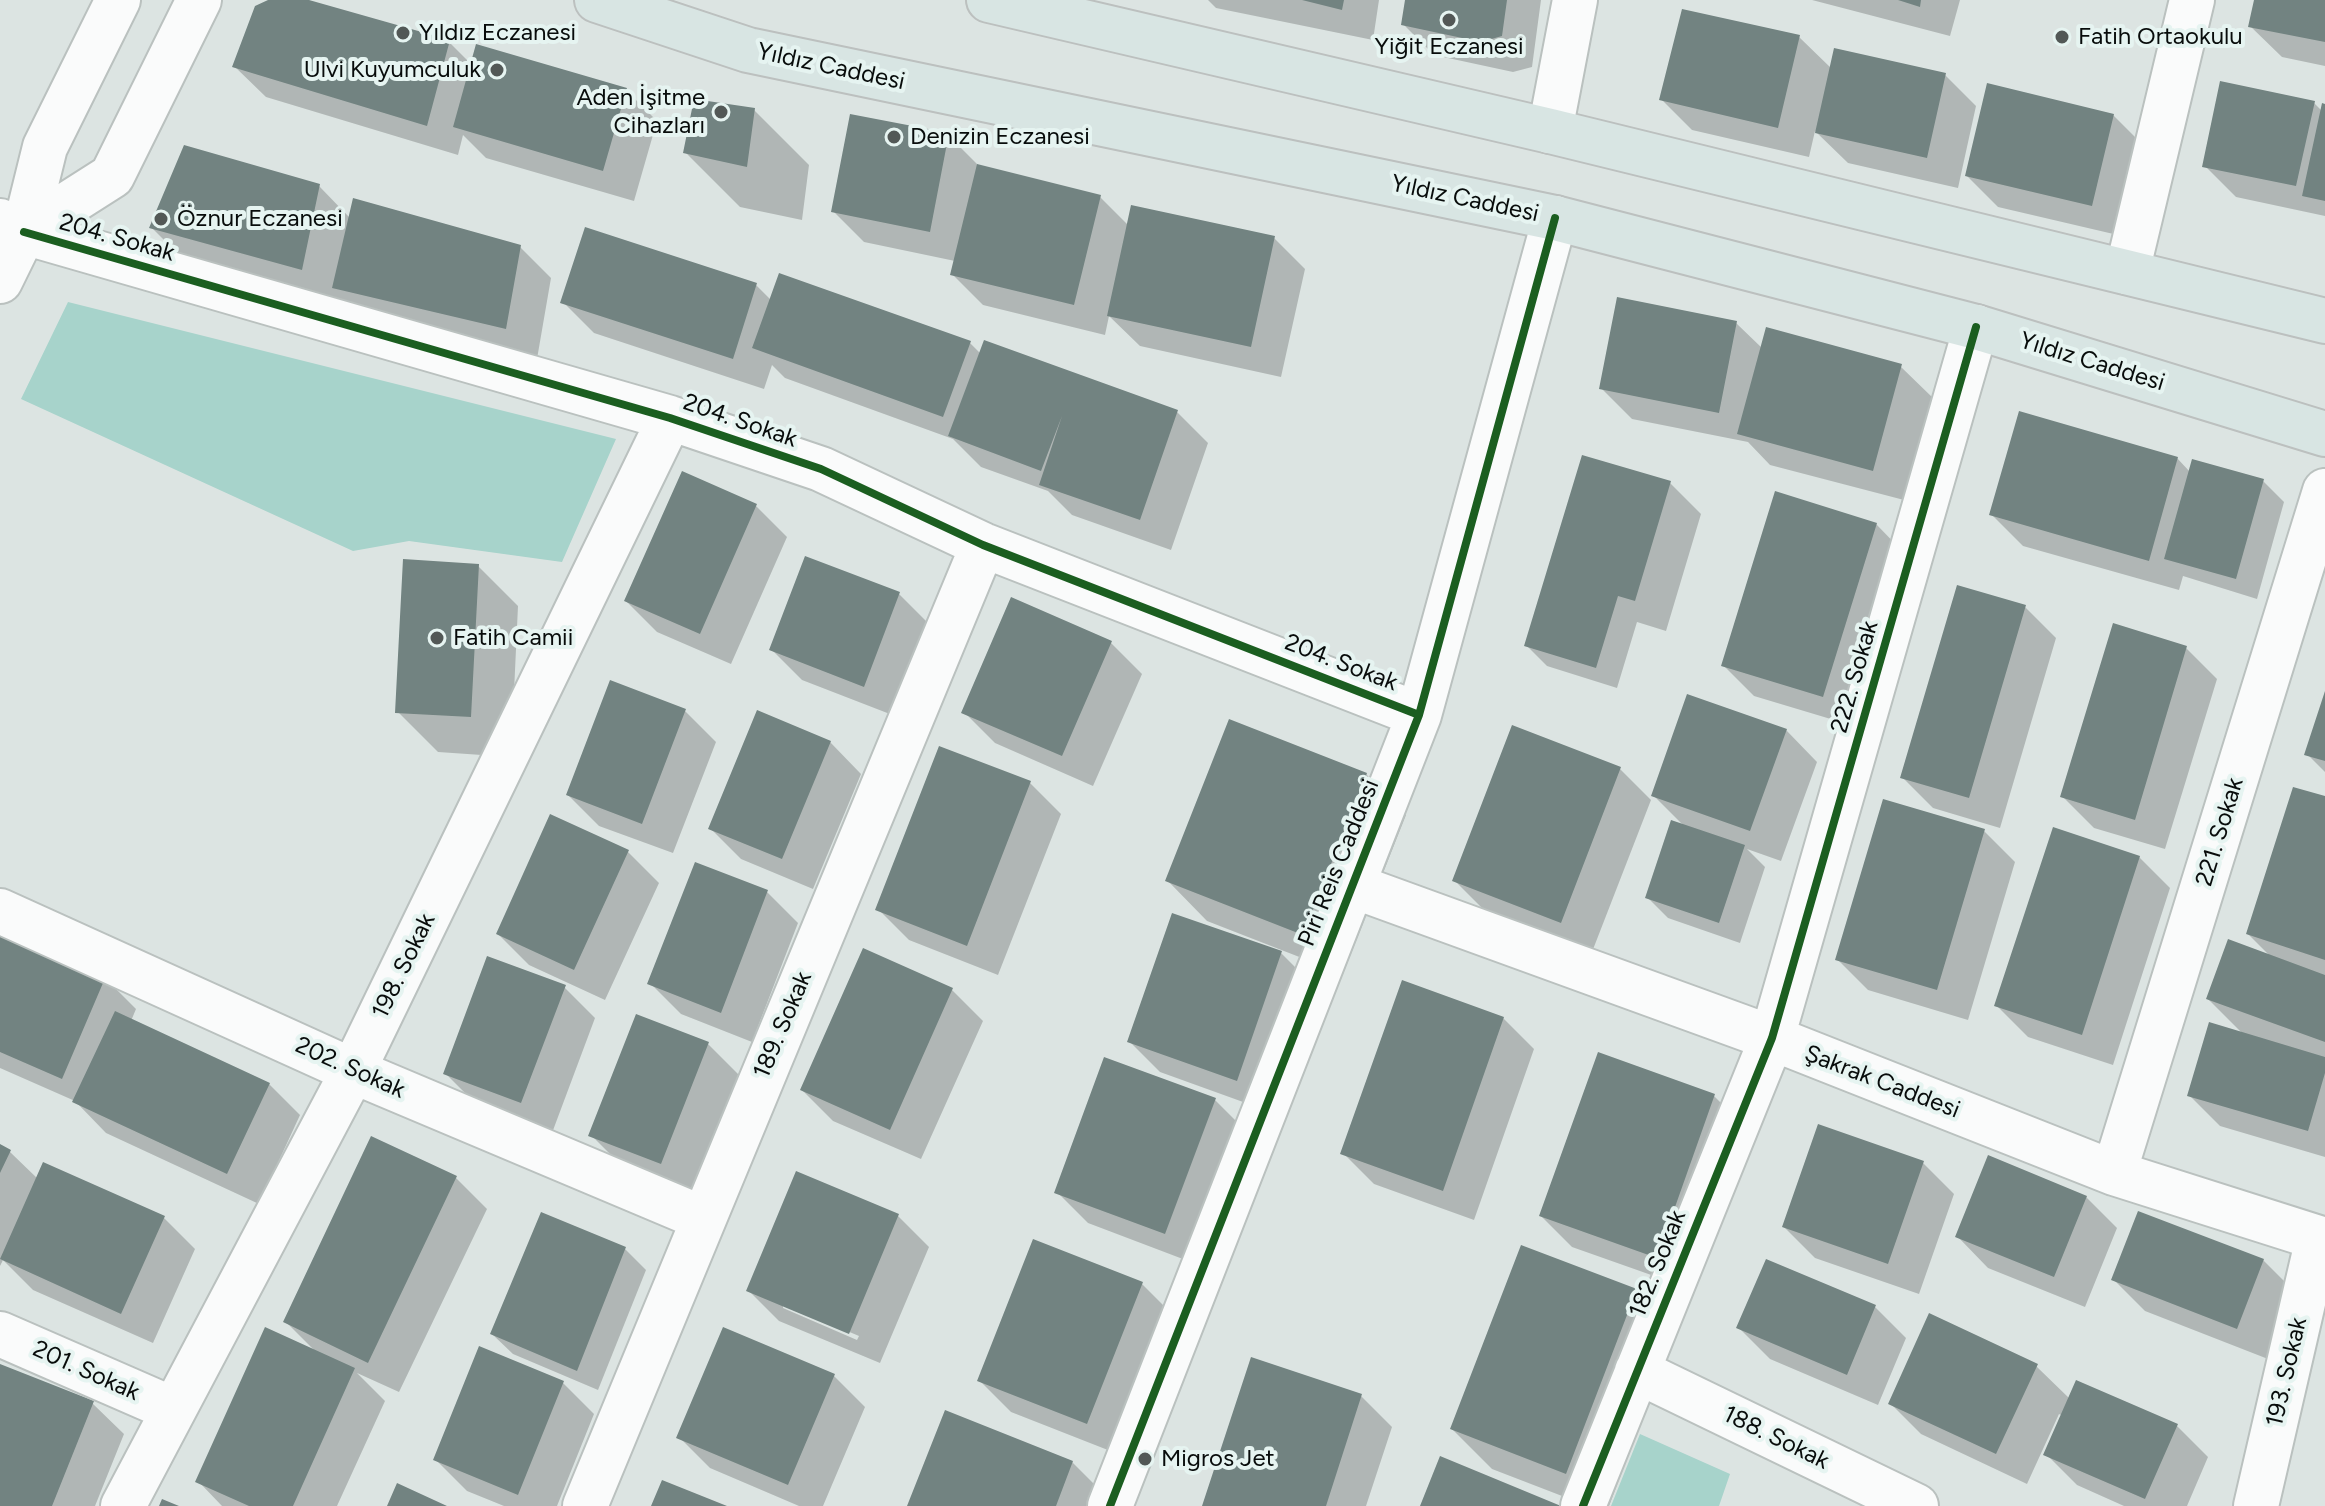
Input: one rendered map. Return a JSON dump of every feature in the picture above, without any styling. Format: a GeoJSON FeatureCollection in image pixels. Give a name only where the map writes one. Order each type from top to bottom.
{"type":"FeatureCollection","features":[{"type":"Feature","properties":{"kind":"main road","name":"Yıldız Caddesi"},"geometry":{"type":"LineString","coordinates":[[597,0],[748,50],[1555,218],[1976,327],[2325,434]]}},
{"type":"Feature","properties":{"kind":"main road"},"geometry":{"type":"LineString","coordinates":[[989,0],[1550,131],[2325,321]]}},
{"type":"Feature","properties":{"kind":"street"},"geometry":{"type":"LineString","coordinates":[[0,281],[12,227],[45,147],[118,0]]}},
{"type":"Feature","properties":{"kind":"street"},"geometry":{"type":"LineString","coordinates":[[12,227],[112,176],[199,0]]}},
{"type":"Feature","properties":{"kind":"street"},"geometry":{"type":"LineString","coordinates":[[1550,131],[1575,0]]}},
{"type":"Feature","properties":{"kind":"street"},"geometry":{"type":"LineString","coordinates":[[2127,272],[2192,0]]}},
{"type":"Feature","properties":{"kind":"street","name":"Piri Reis Caddesi"},"geometry":{"type":"LineString","coordinates":[[1110,1506],[1419,715],[1555,218]]}},
{"type":"Feature","properties":{"kind":"street","name":"204. Sokak"},"geometry":{"type":"LineString","coordinates":[[12,227],[670,418],[821,469],[983,545],[1419,715]]}},
{"type":"Feature","properties":{"kind":"street","name":"222. Sokak"},"geometry":{"type":"LineString","coordinates":[[1772,1038],[1976,327]]}},
{"type":"Feature","properties":{"kind":"street","name":"198. Sokak"},"geometry":{"type":"LineString","coordinates":[[123,1506],[353,1071],[670,418]]}},
{"type":"Feature","properties":{"kind":"street","name":"221. Sokak"},"geometry":{"type":"LineString","coordinates":[[2114,1173],[2325,491]]}},
{"type":"Feature","properties":{"kind":"street","name":"189. Sokak"},"geometry":{"type":"LineString","coordinates":[[585,1506],[983,545]]}},
{"type":"Feature","properties":{"kind":"street","name":"Şakrak Caddesi"},"geometry":{"type":"LineString","coordinates":[[1351,885],[1772,1038],[2114,1173],[2321,1239]]}},
{"type":"Feature","properties":{"kind":"street","name":"202. Sokak"},"geometry":{"type":"LineString","coordinates":[[0,911],[353,1071],[702,1218]]}},
{"type":"Feature","properties":{"kind":"street","name":"182. Sokak"},"geometry":{"type":"LineString","coordinates":[[1583,1506],[1772,1038]]}},
{"type":"Feature","properties":{"kind":"street","name":"193. Sokak"},"geometry":{"type":"LineString","coordinates":[[2256,1506],[2321,1239]]}},
{"type":"Feature","properties":{"kind":"street","name":"201. Sokak"},"geometry":{"type":"LineString","coordinates":[[0,1334],[172,1409]]}},
{"type":"Feature","properties":{"kind":"street","name":"188. Sokak"},"geometry":{"type":"LineString","coordinates":[[1637,1371],[1916,1506]]}},
{"type":"Feature","properties":{"kind":"green space"},"geometry":{"type":"Polygon","coordinates":[[[68,302],[616,439],[562,562],[409,541],[353,551],[21,399],[68,302]]]}},
{"type":"Feature","properties":{"kind":"green space"},"geometry":{"type":"Polygon","coordinates":[[[1640,1434],[1730,1474],[1719,1506],[1611,1506],[1640,1434]]]}},
{"type":"Feature","properties":{"kind":"building"},"geometry":{"type":"Polygon","coordinates":[[[268,0],[309,0],[450,40],[427,126],[232,67],[255,6],[268,0]]]}},
{"type":"Feature","properties":{"kind":"building"},"geometry":{"type":"Polygon","coordinates":[[[1302,0],[1344,0],[1342,10],[1302,0]]]}},
{"type":"Feature","properties":{"kind":"building"},"geometry":{"type":"Polygon","coordinates":[[[1405,0],[1507,0],[1502,36],[1481,42],[1401,25],[1405,0]]]}},
{"type":"Feature","properties":{"kind":"building"},"geometry":{"type":"Polygon","coordinates":[[[1898,0],[1921,0],[1920,7],[1898,0]]]}},
{"type":"Feature","properties":{"kind":"building"},"geometry":{"type":"Polygon","coordinates":[[[2254,0],[2325,0],[2325,42],[2248,27],[2254,0]]]}},
{"type":"Feature","properties":{"kind":"building"},"geometry":{"type":"Polygon","coordinates":[[[1682,9],[1800,35],[1778,128],[1659,100],[1682,9]]]}},
{"type":"Feature","properties":{"kind":"building"},"geometry":{"type":"Polygon","coordinates":[[[476,44],[627,88],[603,171],[453,127],[476,44]]]}},
{"type":"Feature","properties":{"kind":"building"},"geometry":{"type":"Polygon","coordinates":[[[1834,48],[1946,73],[1927,158],[1815,133],[1834,48]]]}},
{"type":"Feature","properties":{"kind":"building"},"geometry":{"type":"Polygon","coordinates":[[[2220,81],[2315,101],[2296,186],[2202,167],[2220,81]]]}},
{"type":"Feature","properties":{"kind":"building"},"geometry":{"type":"Polygon","coordinates":[[[1987,83],[2114,114],[2092,206],[1965,176],[1987,83]]]}},
{"type":"Feature","properties":{"kind":"building"},"geometry":{"type":"Polygon","coordinates":[[[694,99],[755,108],[747,167],[683,153],[694,99]]]}},
{"type":"Feature","properties":{"kind":"building"},"geometry":{"type":"Polygon","coordinates":[[[2322,103],[2325,104],[2325,201],[2302,196],[2322,103]]]}},
{"type":"Feature","properties":{"kind":"building"},"geometry":{"type":"Polygon","coordinates":[[[850,114],[949,133],[930,232],[831,212],[850,114]]]}},
{"type":"Feature","properties":{"kind":"building"},"geometry":{"type":"Polygon","coordinates":[[[184,145],[320,184],[302,270],[149,228],[184,145]]]}},
{"type":"Feature","properties":{"kind":"building"},"geometry":{"type":"Polygon","coordinates":[[[977,164],[1101,195],[1074,305],[950,275],[977,164]]]}},
{"type":"Feature","properties":{"kind":"building"},"geometry":{"type":"Polygon","coordinates":[[[353,198],[521,245],[506,329],[332,288],[353,198]]]}},
{"type":"Feature","properties":{"kind":"building"},"geometry":{"type":"Polygon","coordinates":[[[1131,205],[1275,236],[1251,347],[1107,316],[1131,205]]]}},
{"type":"Feature","properties":{"kind":"building"},"geometry":{"type":"Polygon","coordinates":[[[585,227],[757,283],[733,359],[560,303],[585,227]]]}},
{"type":"Feature","properties":{"kind":"building"},"geometry":{"type":"Polygon","coordinates":[[[779,273],[971,341],[943,417],[752,348],[779,273]]]}},
{"type":"Feature","properties":{"kind":"building"},"geometry":{"type":"Polygon","coordinates":[[[1617,297],[1737,321],[1719,413],[1599,389],[1617,297]]]}},
{"type":"Feature","properties":{"kind":"building"},"geometry":{"type":"Polygon","coordinates":[[[1766,327],[1902,364],[1873,471],[1737,434],[1766,327]]]}},
{"type":"Feature","properties":{"kind":"building"},"geometry":{"type":"Polygon","coordinates":[[[984,340],[1178,410],[1140,520],[1039,485],[1062,416],[1041,471],[948,436],[984,340]]]}},
{"type":"Feature","properties":{"kind":"building"},"geometry":{"type":"Polygon","coordinates":[[[2019,411],[2178,457],[2149,561],[1989,515],[2019,411]]]}},
{"type":"Feature","properties":{"kind":"building"},"geometry":{"type":"Polygon","coordinates":[[[1582,455],[1671,481],[1635,601],[1618,596],[1596,668],[1524,646],[1582,455]]]}},
{"type":"Feature","properties":{"kind":"building"},"geometry":{"type":"Polygon","coordinates":[[[2192,459],[2264,479],[2236,579],[2164,559],[2192,459]]]}},
{"type":"Feature","properties":{"kind":"building"},"geometry":{"type":"Polygon","coordinates":[[[682,471],[757,504],[700,634],[624,601],[682,471]]]}},
{"type":"Feature","properties":{"kind":"building"},"geometry":{"type":"Polygon","coordinates":[[[1775,491],[1877,523],[1823,697],[1721,666],[1775,491]]]}},
{"type":"Feature","properties":{"kind":"building"},"geometry":{"type":"Polygon","coordinates":[[[805,556],[900,592],[864,687],[769,650],[805,556]]]}},
{"type":"Feature","properties":{"kind":"building","name":"Fatih Camii"},"geometry":{"type":"Polygon","coordinates":[[[403,559],[479,564],[471,717],[395,713],[403,559]]]}},
{"type":"Feature","properties":{"kind":"building"},"geometry":{"type":"Polygon","coordinates":[[[1957,585],[2026,605],[1969,798],[1900,778],[1957,585]]]}},
{"type":"Feature","properties":{"kind":"building"},"geometry":{"type":"Polygon","coordinates":[[[1011,597],[1112,641],[1062,756],[961,713],[1011,597]]]}},
{"type":"Feature","properties":{"kind":"building"},"geometry":{"type":"Polygon","coordinates":[[[2113,623],[2187,646],[2135,820],[2060,797],[2113,623]]]}},
{"type":"Feature","properties":{"kind":"building"},"geometry":{"type":"Polygon","coordinates":[[[610,680],[686,709],[642,824],[566,795],[610,680]]]}},
{"type":"Feature","properties":{"kind":"building"},"geometry":{"type":"Polygon","coordinates":[[[2325,691],[2325,761],[2304,755],[2325,691]]]}},
{"type":"Feature","properties":{"kind":"building"},"geometry":{"type":"Polygon","coordinates":[[[1687,694],[1787,729],[1750,831],[1651,796],[1687,694]]]}},
{"type":"Feature","properties":{"kind":"building"},"geometry":{"type":"Polygon","coordinates":[[[757,710],[831,741],[782,859],[708,829],[757,710]]]}},
{"type":"Feature","properties":{"kind":"building"},"geometry":{"type":"Polygon","coordinates":[[[1229,719],[1367,773],[1303,935],[1165,881],[1229,719]]]}},
{"type":"Feature","properties":{"kind":"building"},"geometry":{"type":"Polygon","coordinates":[[[1512,725],[1621,767],[1561,923],[1452,881],[1512,725]]]}},
{"type":"Feature","properties":{"kind":"building"},"geometry":{"type":"Polygon","coordinates":[[[939,746],[1031,781],[967,946],[875,910],[939,746]]]}},
{"type":"Feature","properties":{"kind":"building"},"geometry":{"type":"Polygon","coordinates":[[[2293,787],[2325,796],[2325,960],[2246,934],[2293,787]]]}},
{"type":"Feature","properties":{"kind":"building"},"geometry":{"type":"Polygon","coordinates":[[[1883,799],[1985,829],[1937,990],[1835,960],[1883,799]]]}},
{"type":"Feature","properties":{"kind":"building"},"geometry":{"type":"Polygon","coordinates":[[[550,814],[629,850],[574,970],[496,934],[550,814]]]}},
{"type":"Feature","properties":{"kind":"building"},"geometry":{"type":"Polygon","coordinates":[[[1671,820],[1745,845],[1719,923],[1645,898],[1671,820]]]}},
{"type":"Feature","properties":{"kind":"building"},"geometry":{"type":"Polygon","coordinates":[[[2053,827],[2140,856],[2082,1035],[1994,1006],[2053,827]]]}},
{"type":"Feature","properties":{"kind":"building"},"geometry":{"type":"Polygon","coordinates":[[[695,862],[768,890],[721,1013],[647,984],[695,862]]]}},
{"type":"Feature","properties":{"kind":"building"},"geometry":{"type":"Polygon","coordinates":[[[1172,913],[1282,951],[1237,1081],[1127,1042],[1172,913]]]}},
{"type":"Feature","properties":{"kind":"building"},"geometry":{"type":"Polygon","coordinates":[[[0,931],[106,976],[62,1079],[0,1052],[0,931]]]}},
{"type":"Feature","properties":{"kind":"building"},"geometry":{"type":"Polygon","coordinates":[[[2228,939],[2325,975],[2325,1042],[2206,999],[2228,939]]]}},
{"type":"Feature","properties":{"kind":"building"},"geometry":{"type":"Polygon","coordinates":[[[863,948],[953,988],[890,1130],[800,1090],[863,948]]]}},
{"type":"Feature","properties":{"kind":"building"},"geometry":{"type":"Polygon","coordinates":[[[487,956],[566,985],[521,1103],[443,1074],[487,956]]]}},
{"type":"Feature","properties":{"kind":"building"},"geometry":{"type":"Polygon","coordinates":[[[1402,980],[1504,1017],[1443,1191],[1340,1154],[1402,980]]]}},
{"type":"Feature","properties":{"kind":"building"},"geometry":{"type":"Polygon","coordinates":[[[115,1011],[270,1083],[227,1174],[72,1102],[115,1011]]]}},
{"type":"Feature","properties":{"kind":"building"},"geometry":{"type":"Polygon","coordinates":[[[636,1014],[709,1042],[661,1164],[588,1136],[636,1014]]]}},
{"type":"Feature","properties":{"kind":"building"},"geometry":{"type":"Polygon","coordinates":[[[2209,1022],[2325,1057],[2325,1073],[2308,1131],[2187,1096],[2209,1022]]]}},
{"type":"Feature","properties":{"kind":"building"},"geometry":{"type":"Polygon","coordinates":[[[1598,1052],[1715,1094],[1657,1258],[1539,1216],[1598,1052]]]}},
{"type":"Feature","properties":{"kind":"building"},"geometry":{"type":"Polygon","coordinates":[[[1104,1057],[1216,1098],[1165,1234],[1054,1193],[1104,1057]]]}},
{"type":"Feature","properties":{"kind":"building"},"geometry":{"type":"Polygon","coordinates":[[[1818,1124],[1924,1161],[1888,1264],[1782,1227],[1818,1124]]]}},
{"type":"Feature","properties":{"kind":"building"},"geometry":{"type":"Polygon","coordinates":[[[371,1136],[457,1176],[368,1363],[283,1322],[371,1136]]]}},
{"type":"Feature","properties":{"kind":"building"},"geometry":{"type":"Polygon","coordinates":[[[0,1144],[11,1150],[0,1173],[0,1144]]]}},
{"type":"Feature","properties":{"kind":"building"},"geometry":{"type":"Polygon","coordinates":[[[1988,1155],[2087,1196],[2054,1277],[1955,1237],[1988,1155]]]}},
{"type":"Feature","properties":{"kind":"building"},"geometry":{"type":"Polygon","coordinates":[[[43,1162],[165,1216],[121,1314],[0,1259],[43,1162]]]}},
{"type":"Feature","properties":{"kind":"building"},"geometry":{"type":"Polygon","coordinates":[[[796,1171],[899,1214],[849,1334],[746,1291],[796,1171]]]}},
{"type":"Feature","properties":{"kind":"building"},"geometry":{"type":"Polygon","coordinates":[[[2138,1211],[2264,1259],[2237,1329],[2111,1280],[2138,1211]]]}},
{"type":"Feature","properties":{"kind":"building"},"geometry":{"type":"Polygon","coordinates":[[[541,1212],[626,1247],[577,1371],[490,1334],[541,1212]]]}},
{"type":"Feature","properties":{"kind":"building"},"geometry":{"type":"Polygon","coordinates":[[[1033,1239],[1143,1282],[1087,1424],[977,1381],[1033,1239]]]}},
{"type":"Feature","properties":{"kind":"building"},"geometry":{"type":"Polygon","coordinates":[[[1521,1245],[1637,1289],[1566,1474],[1450,1429],[1521,1245]]]}},
{"type":"Feature","properties":{"kind":"building"},"geometry":{"type":"Polygon","coordinates":[[[1766,1259],[1876,1305],[1847,1375],[1736,1328],[1766,1259]]]}},
{"type":"Feature","properties":{"kind":"building"},"geometry":{"type":"Polygon","coordinates":[[[1929,1313],[2038,1364],[1996,1454],[1888,1404],[1929,1313]]]}},
{"type":"Feature","properties":{"kind":"building"},"geometry":{"type":"Polygon","coordinates":[[[265,1327],[355,1368],[293,1506],[249,1506],[195,1482],[265,1327]]]}},
{"type":"Feature","properties":{"kind":"building"},"geometry":{"type":"Polygon","coordinates":[[[723,1327],[835,1374],[788,1485],[676,1438],[723,1327]]]}},
{"type":"Feature","properties":{"kind":"building"},"geometry":{"type":"Polygon","coordinates":[[[479,1346],[564,1381],[518,1495],[433,1460],[479,1346]]]}},
{"type":"Feature","properties":{"kind":"building"},"geometry":{"type":"Polygon","coordinates":[[[1251,1357],[1362,1394],[1326,1506],[1202,1506],[1251,1357]]]}},
{"type":"Feature","properties":{"kind":"building"},"geometry":{"type":"Polygon","coordinates":[[[0,1364],[94,1401],[52,1506],[0,1506],[0,1364]]]}},
{"type":"Feature","properties":{"kind":"building"},"geometry":{"type":"Polygon","coordinates":[[[2076,1380],[2178,1424],[2145,1499],[2043,1455],[2076,1380]]]}},
{"type":"Feature","properties":{"kind":"building"},"geometry":{"type":"Polygon","coordinates":[[[945,1410],[1073,1461],[1056,1506],[907,1506],[945,1410]]]}},
{"type":"Feature","properties":{"kind":"building"},"geometry":{"type":"Polygon","coordinates":[[[1440,1456],[1561,1506],[1420,1506],[1440,1456]]]}},
{"type":"Feature","properties":{"kind":"building"},"geometry":{"type":"Polygon","coordinates":[[[662,1480],[727,1506],[651,1506],[662,1480]]]}},
{"type":"Feature","properties":{"kind":"building"},"geometry":{"type":"Polygon","coordinates":[[[397,1483],[447,1506],[387,1506],[397,1483]]]}},
{"type":"Feature","properties":{"kind":"building"},"geometry":{"type":"Polygon","coordinates":[[[162,1499],[179,1506],[159,1506],[162,1499]]]}},
{"type":"Feature","properties":{"kind":"cycle path"},"geometry":{"type":"LineString","coordinates":[[1110,1506],[1419,715],[1555,218]]}},
{"type":"Feature","properties":{"kind":"cycle path"},"geometry":{"type":"LineString","coordinates":[[24,232],[670,418],[821,469],[983,545],[1419,715]]}},
{"type":"Feature","properties":{"kind":"cycle path"},"geometry":{"type":"LineString","coordinates":[[1583,1506],[1772,1038],[1976,327]]}},
{"type":"Feature","properties":{"kind":"place","name":"Yiğit Eczanesi"},"geometry":{"type":"Point","coordinates":[1449,20]}},
{"type":"Feature","properties":{"kind":"place","name":"Yıldız Eczanesi"},"geometry":{"type":"Point","coordinates":[403,33]}},
{"type":"Feature","properties":{"kind":"place","name":"Fatih Ortaokulu"},"geometry":{"type":"Point","coordinates":[2062,37]}},
{"type":"Feature","properties":{"kind":"place","name":"Ulvi Kuyumculuk"},"geometry":{"type":"Point","coordinates":[497,70]}},
{"type":"Feature","properties":{"kind":"place","name":"Aden İşitme Cihazları"},"geometry":{"type":"Point","coordinates":[721,112]}},
{"type":"Feature","properties":{"kind":"place","name":"Denizin Eczanesi"},"geometry":{"type":"Point","coordinates":[894,137]}},
{"type":"Feature","properties":{"kind":"place","name":"Öznur Eczanesi"},"geometry":{"type":"Point","coordinates":[161,219]}},
{"type":"Feature","properties":{"kind":"place","name":"Fatih Camii"},"geometry":{"type":"Point","coordinates":[437,638]}},
{"type":"Feature","properties":{"kind":"place","name":"Migros Jet"},"geometry":{"type":"Point","coordinates":[1145,1459]}}]}
